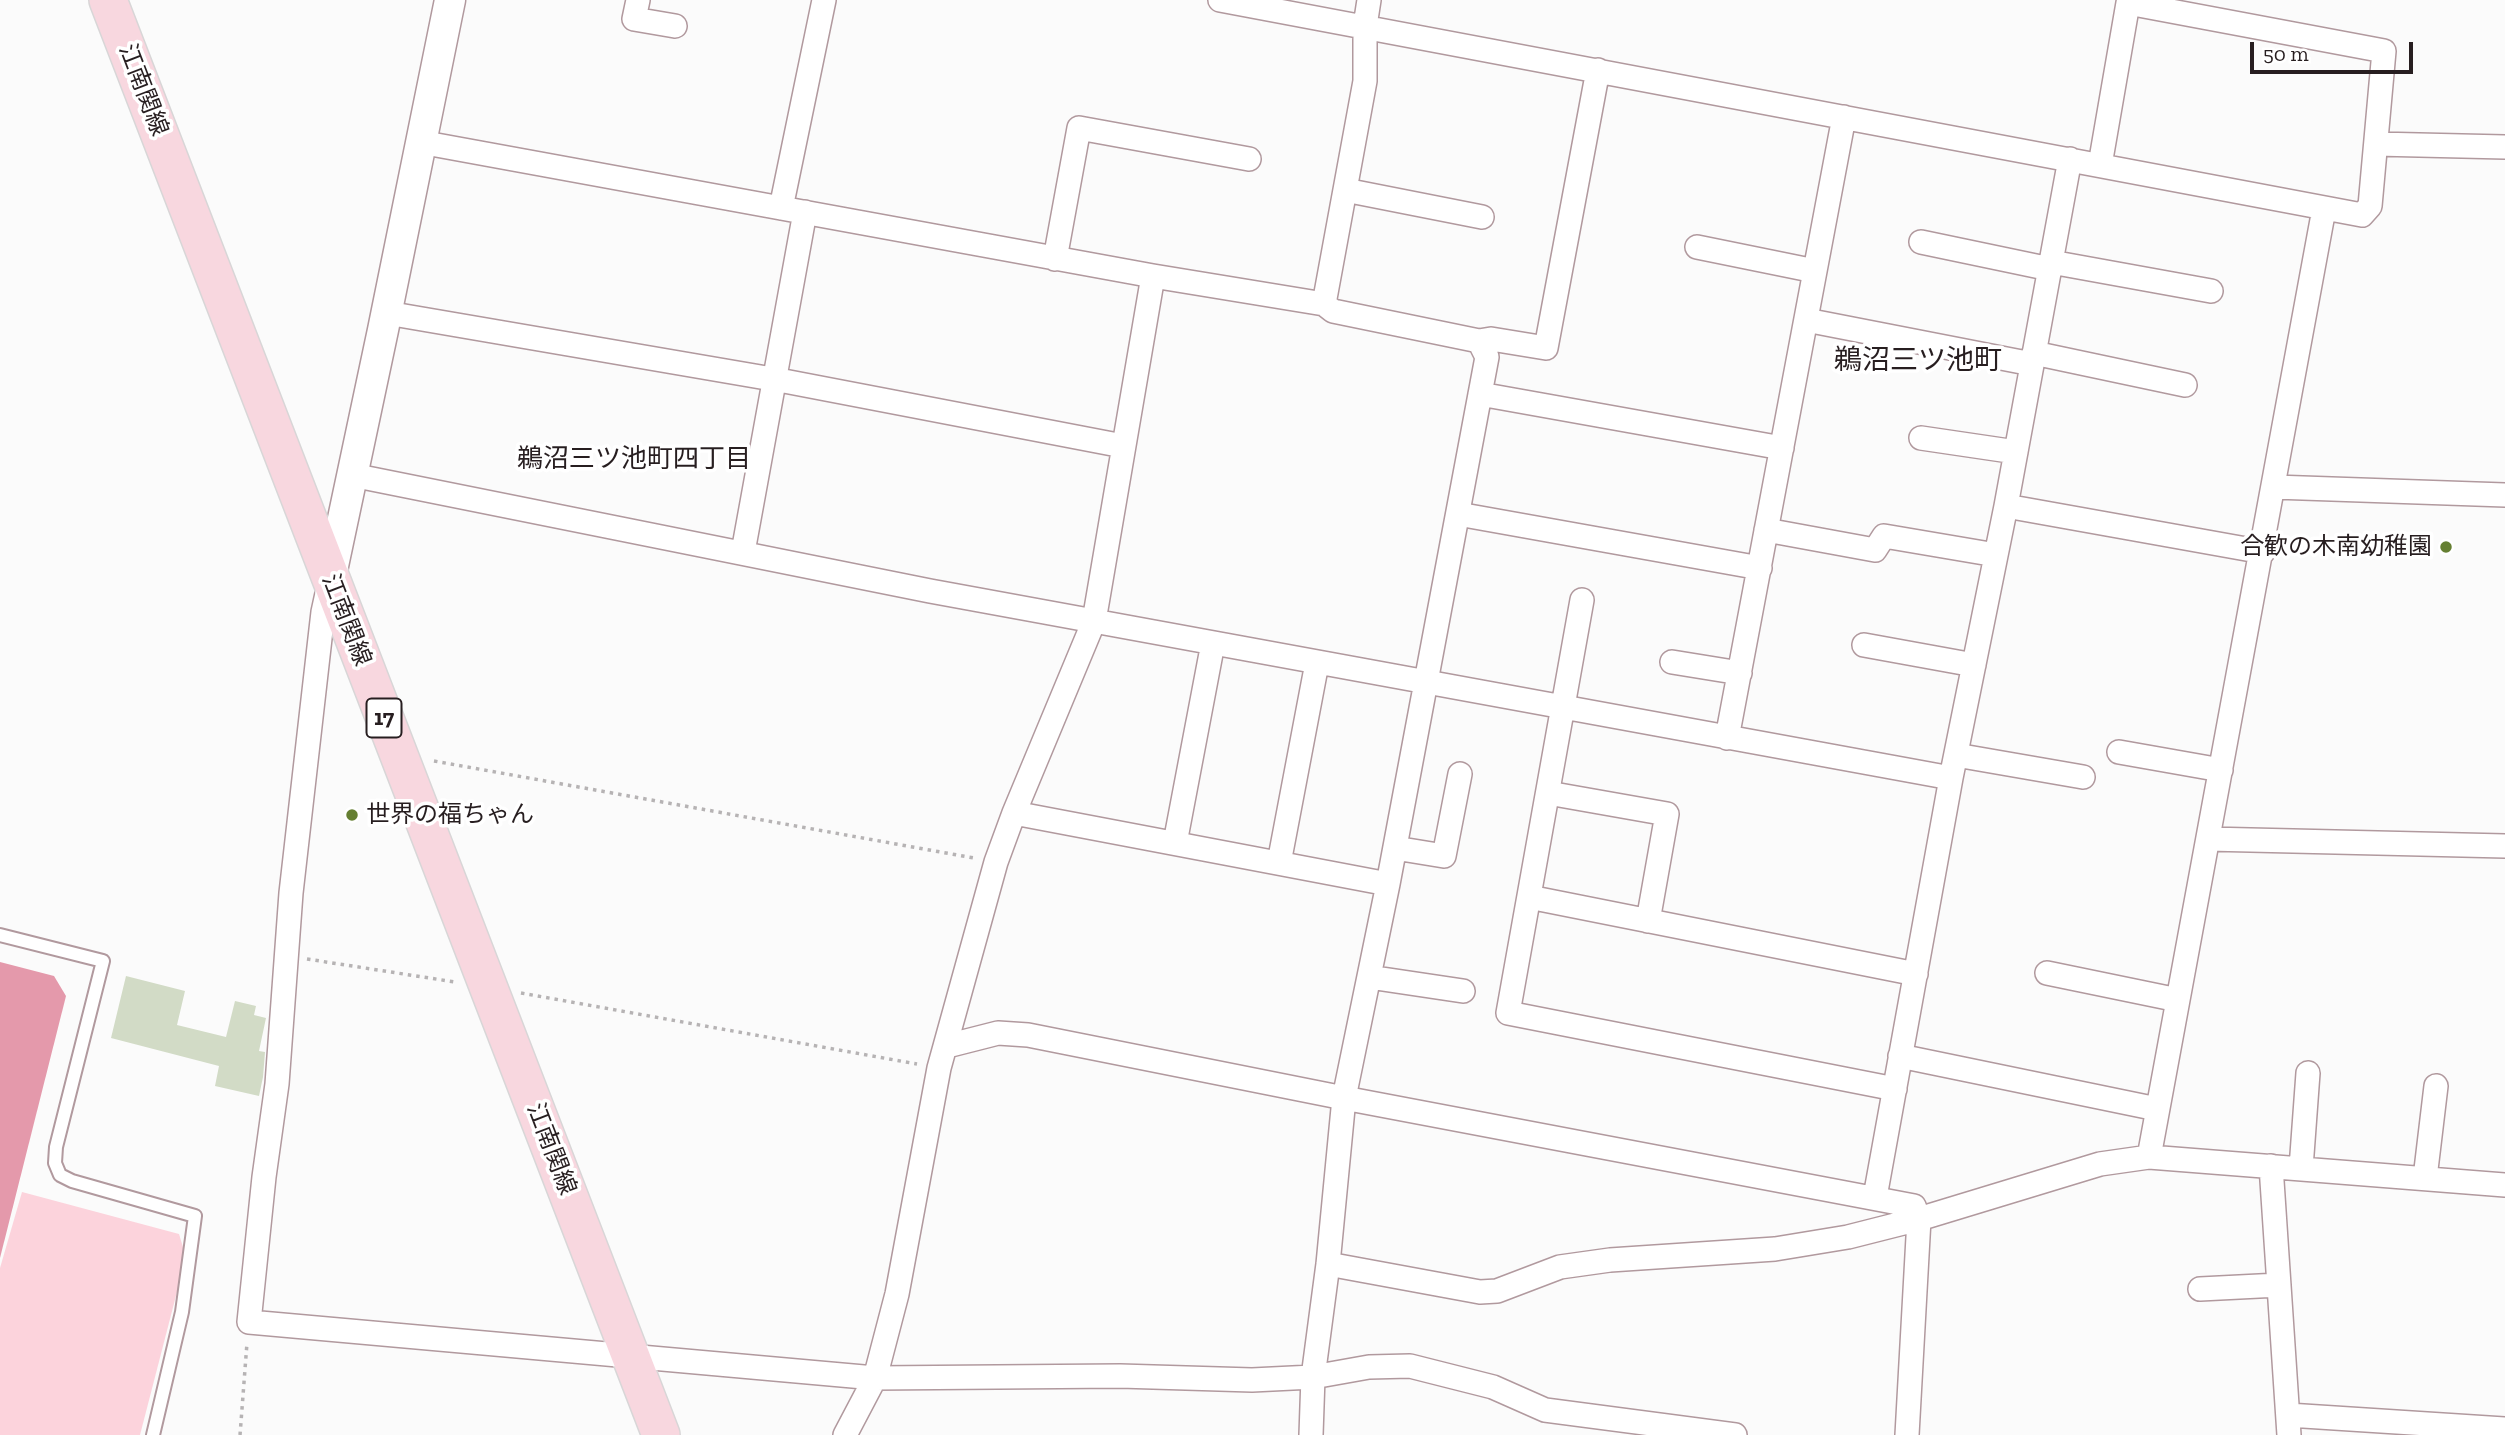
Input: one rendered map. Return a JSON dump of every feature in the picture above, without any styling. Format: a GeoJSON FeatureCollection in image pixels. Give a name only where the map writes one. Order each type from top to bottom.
{"type":"FeatureCollection","features":[{"type":"Feature","properties":{"kind":"main road","name":"江南関線"},"geometry":{"type":"LineString","coordinates":[[108,0],[661,1435]]}},
{"type":"Feature","properties":{"kind":"street"},"geometry":{"type":"LineString","coordinates":[[450,0],[323,612],[285,958],[277,1084],[249,1322],[875,1378],[1120,1377],[1252,1380],[1313,1377],[1369,1367],[1410,1366],[1493,1387],[1545,1409],[1735,1435]]}},
{"type":"Feature","properties":{"kind":"street"},"geometry":{"type":"LineString","coordinates":[[638,0],[634,19],[676,26]]}},
{"type":"Feature","properties":{"kind":"street"},"geometry":{"type":"LineString","coordinates":[[781,208],[824,0]]}},
{"type":"Feature","properties":{"kind":"street"},"geometry":{"type":"LineString","coordinates":[[1220,0],[2362,215],[2370,206],[2384,51],[2128,3],[2100,164]]}},
{"type":"Feature","properties":{"kind":"street"},"geometry":{"type":"LineString","coordinates":[[1324,304],[1365,81],[1368,0]]}},
{"type":"Feature","properties":{"kind":"street"},"geometry":{"type":"LineString","coordinates":[[420,142],[1153,276],[1324,304],[1333,312],[1479,341],[1492,339],[1546,348],[1598,70]]}},
{"type":"Feature","properties":{"kind":"street"},"geometry":{"type":"LineString","coordinates":[[1727,738],[1844,117]]}},
{"type":"Feature","properties":{"kind":"street"},"geometry":{"type":"LineString","coordinates":[[1055,258],[1079,128],[1249,159]]}},
{"type":"Feature","properties":{"kind":"street"},"geometry":{"type":"LineString","coordinates":[[2376,144],[2505,147]]}},
{"type":"Feature","properties":{"kind":"street"},"geometry":{"type":"LineString","coordinates":[[1875,1197],[1951,778],[2006,506],[2070,159]]}},
{"type":"Feature","properties":{"kind":"street"},"geometry":{"type":"LineString","coordinates":[[1345,190],[1482,218]]}},
{"type":"Feature","properties":{"kind":"street"},"geometry":{"type":"LineString","coordinates":[[2149,1157],[2263,552],[2324,209]]}},
{"type":"Feature","properties":{"kind":"street"},"geometry":{"type":"LineString","coordinates":[[743,552],[805,212]]}},
{"type":"Feature","properties":{"kind":"street"},"geometry":{"type":"LineString","coordinates":[[1921,242],[2050,266],[2211,291]]}},
{"type":"Feature","properties":{"kind":"street"},"geometry":{"type":"LineString","coordinates":[[1697,247],[1815,271]]}},
{"type":"Feature","properties":{"kind":"street"},"geometry":{"type":"LineString","coordinates":[[845,1435],[875,1378],[897,1294],[943,1057],[996,862],[1094,621],[1153,276]]}},
{"type":"Feature","properties":{"kind":"street"},"geometry":{"type":"LineString","coordinates":[[387,313],[774,379],[1124,446]]}},
{"type":"Feature","properties":{"kind":"street"},"geometry":{"type":"LineString","coordinates":[[1806,320],[2185,385]]}},
{"type":"Feature","properties":{"kind":"street"},"geometry":{"type":"LineString","coordinates":[[1311,1435],[1313,1377],[1328,1264],[1344,1098],[1395,848],[1487,357],[1479,341]]}},
{"type":"Feature","properties":{"kind":"street"},"geometry":{"type":"LineString","coordinates":[[1480,394],[1782,448]]}},
{"type":"Feature","properties":{"kind":"street"},"geometry":{"type":"LineString","coordinates":[[1921,438],[2016,452]]}},
{"type":"Feature","properties":{"kind":"street"},"geometry":{"type":"LineString","coordinates":[[352,475],[930,591],[1425,684],[1951,778]]}},
{"type":"Feature","properties":{"kind":"street"},"geometry":{"type":"LineString","coordinates":[[2274,487],[2505,495]]}},
{"type":"Feature","properties":{"kind":"street"},"geometry":{"type":"LineString","coordinates":[[2006,506],[2263,552]]}},
{"type":"Feature","properties":{"kind":"street"},"geometry":{"type":"LineString","coordinates":[[1458,514],[1759,568]]}},
{"type":"Feature","properties":{"kind":"street"},"geometry":{"type":"LineString","coordinates":[[1766,530],[1875,550],[1884,536],[1996,555]]}},
{"type":"Feature","properties":{"kind":"street"},"geometry":{"type":"LineString","coordinates":[[1582,600],[1508,1013],[1895,1089]]}},
{"type":"Feature","properties":{"kind":"street"},"geometry":{"type":"LineString","coordinates":[[1175,843],[1213,643]]}},
{"type":"Feature","properties":{"kind":"street"},"geometry":{"type":"LineString","coordinates":[[1864,645],[1974,666]]}},
{"type":"Feature","properties":{"kind":"street"},"geometry":{"type":"LineString","coordinates":[[1672,662],[1740,673]]}},
{"type":"Feature","properties":{"kind":"street"},"geometry":{"type":"LineString","coordinates":[[1279,863],[1317,663]]}},
{"type":"Feature","properties":{"kind":"street"},"geometry":{"type":"LineString","coordinates":[[2119,752],[2221,770]]}},
{"type":"Feature","properties":{"kind":"street"},"geometry":{"type":"LineString","coordinates":[[1956,755],[2084,777]]}},
{"type":"Feature","properties":{"kind":"street"},"geometry":{"type":"LineString","coordinates":[[1395,848],[1444,856],[1460,774]]}},
{"type":"Feature","properties":{"kind":"street"},"geometry":{"type":"LineString","coordinates":[[1548,793],[1667,814],[1648,921]]}},
{"type":"Feature","properties":{"kind":"street"},"geometry":{"type":"LineString","coordinates":[[1014,813],[1388,884]]}},
{"type":"Feature","properties":{"kind":"street"},"geometry":{"type":"LineString","coordinates":[[2208,839],[2505,846]]}},
{"type":"Feature","properties":{"kind":"street"},"geometry":{"type":"LineString","coordinates":[[1530,897],[1916,974]]}},
{"type":"Feature","properties":{"kind":"street"},"geometry":{"type":"LineString","coordinates":[[2047,973],[2178,1000]]}},
{"type":"Feature","properties":{"kind":"street"},"geometry":{"type":"LineString","coordinates":[[1369,977],[1463,991]]}},
{"type":"Feature","properties":{"kind":"street"},"geometry":{"type":"LineString","coordinates":[[943,1057],[999,1034],[1028,1035],[1914,1206],[1919,1219],[1907,1435]]}},
{"type":"Feature","properties":{"kind":"street"},"geometry":{"type":"LineString","coordinates":[[1900,1056],[2157,1109]]}},
{"type":"Feature","properties":{"kind":"street"},"geometry":{"type":"LineString","coordinates":[[2301,1168],[2308,1073]]}},
{"type":"Feature","properties":{"kind":"street"},"geometry":{"type":"LineString","coordinates":[[2425,1178],[2435,1086]]}},
{"type":"Feature","properties":{"kind":"street"},"geometry":{"type":"LineString","coordinates":[[1328,1264],[1480,1292],[1497,1291],[1560,1267],[1610,1260],[1774,1250],[1848,1237],[1919,1219],[2100,1164],[2149,1157],[2505,1185]]}},
{"type":"Feature","properties":{"kind":"street"},"geometry":{"type":"LineString","coordinates":[[2271,1166],[2288,1425],[2505,1429]]}},
{"type":"Feature","properties":{"kind":"street"},"geometry":{"type":"LineString","coordinates":[[2200,1289],[2279,1285]]}},
{"type":"Feature","properties":{"kind":"lane"},"geometry":{"type":"LineString","coordinates":[[0,935],[103,961],[56,1147],[55,1163],[60,1174],[72,1181],[195,1216],[183,1312],[153,1435]]}},
{"type":"Feature","properties":{"kind":"path"},"geometry":{"type":"LineString","coordinates":[[399,755],[996,862]]}},
{"type":"Feature","properties":{"kind":"path"},"geometry":{"type":"LineString","coordinates":[[285,958],[306,958],[943,1057]]}},
{"type":"Feature","properties":{"kind":"path"},"geometry":{"type":"LineString","coordinates":[[240,1435],[249,1322]]}},
{"type":"Feature","properties":{"kind":"shaded area"},"geometry":{"type":"Polygon","coordinates":[[[0,962],[54,976],[66,996],[0,1258],[0,962]]]}},
{"type":"Feature","properties":{"kind":"shaded area"},"geometry":{"type":"Polygon","coordinates":[[[22,1192],[179,1234],[186,1257],[140,1435],[0,1435],[0,1268],[22,1192]]]}},
{"type":"Feature","properties":{"kind":"building"},"geometry":{"type":"Polygon","coordinates":[[[126,976],[185,991],[177,1025],[226,1037],[235,1001],[256,1006],[254,1015],[266,1018],[259,1051],[265,1052],[259,1096],[215,1086],[219,1066],[111,1038],[126,976]]]}},
{"type":"Feature","properties":{"kind":"place","name":"合歓の木南幼稚園"},"geometry":{"type":"Point","coordinates":[2446,547]}},
{"type":"Feature","properties":{"kind":"place","name":"世界の福ちゃん"},"geometry":{"type":"Point","coordinates":[352,815]}},
{"type":"Feature","properties":{"kind":"district","name":"鵜沼三ツ池町"},"geometry":{"type":"Point","coordinates":[1918,361]}},
{"type":"Feature","properties":{"kind":"district","name":"鵜沼三ツ池町四丁目"},"geometry":{"type":"Point","coordinates":[634,460]}}]}
